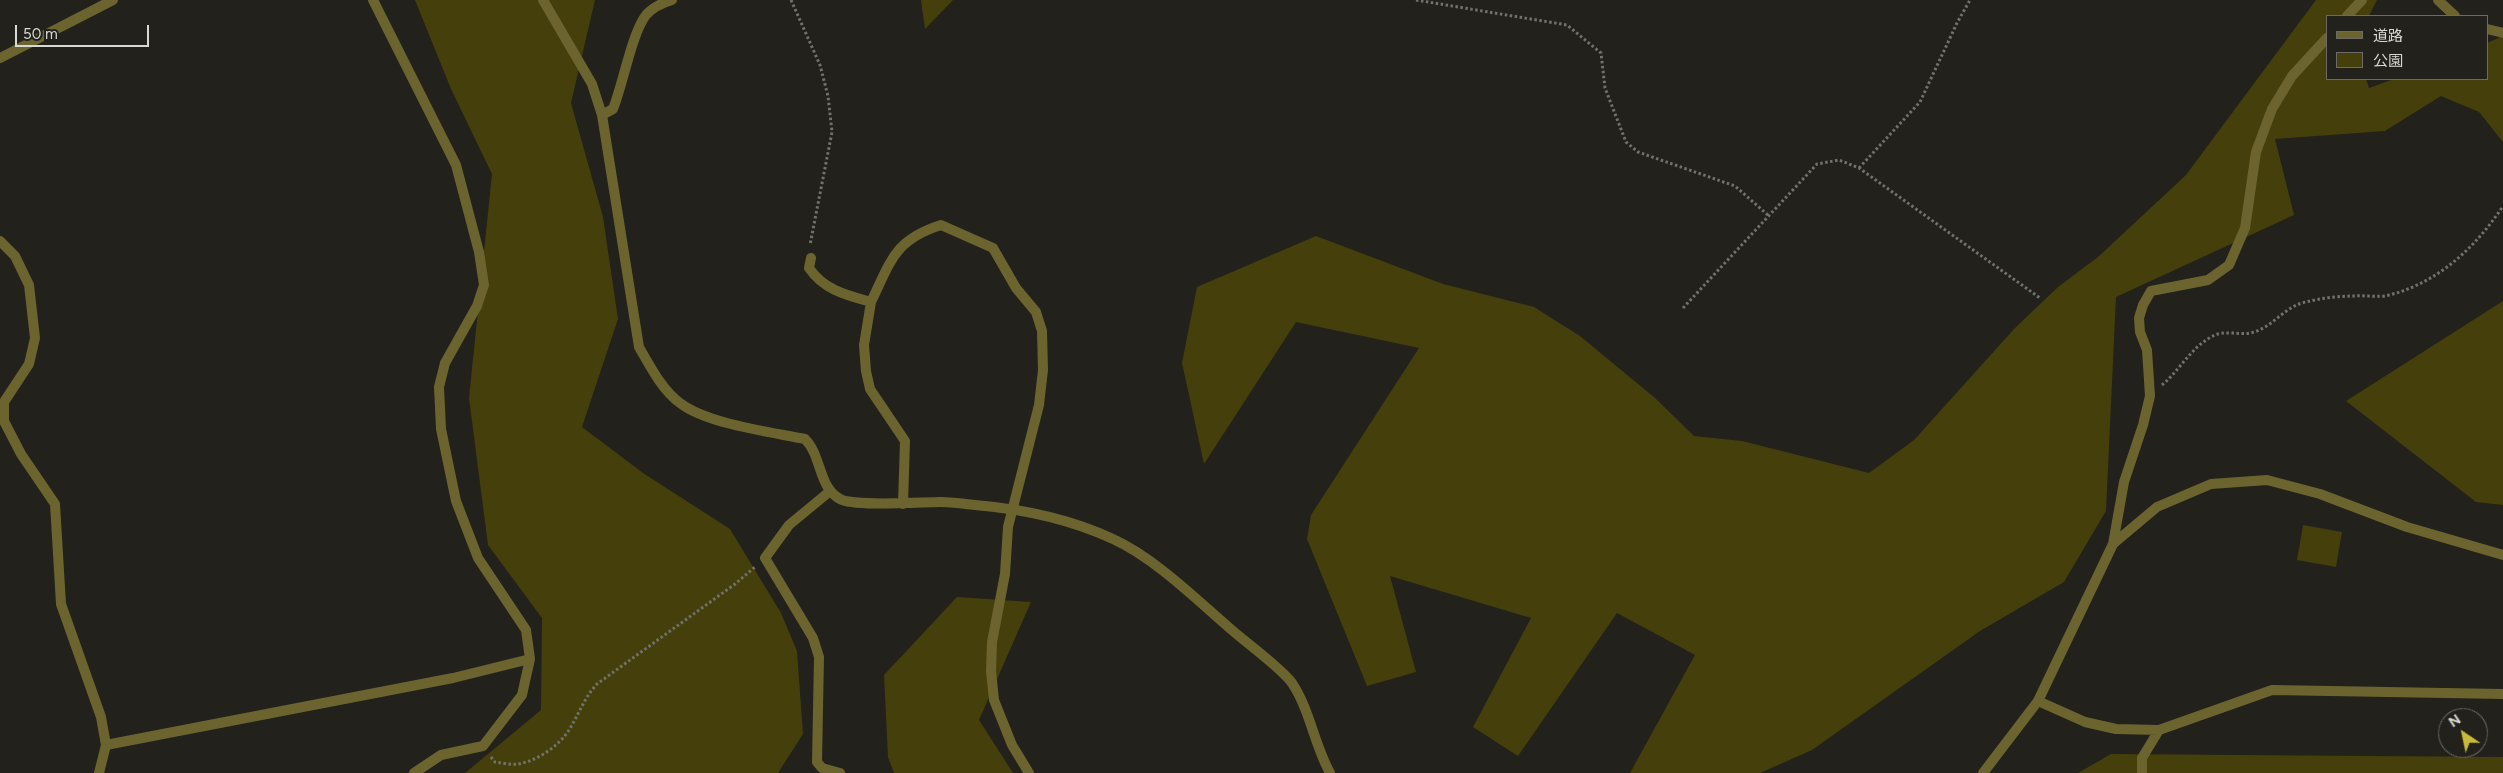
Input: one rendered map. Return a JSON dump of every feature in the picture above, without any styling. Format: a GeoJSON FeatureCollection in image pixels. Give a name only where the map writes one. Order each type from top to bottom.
{"type":"FeatureCollection","features":[{"type":"Feature","properties":{"kind":"street"},"geometry":{"type":"LineString","coordinates":[[0,58],[112,0]]}},
{"type":"Feature","properties":{"kind":"street"},"geometry":{"type":"LineString","coordinates":[[373,0],[456,165],[478,252],[484,285],[477,306],[445,363],[439,387],[441,429],[456,501],[478,558],[526,630],[530,659],[522,695],[483,746],[441,755],[414,773]]}},
{"type":"Feature","properties":{"kind":"street"},"geometry":{"type":"LineString","coordinates":[[543,0],[592,84],[602,115],[639,347],[658,379],[679,403],[704,417],[805,439],[814,448],[829,492],[842,501],[903,504],[943,502],[1013,508],[1074,524],[1114,540],[1154,565],[1188,592],[1291,682],[1303,702],[1319,752],[1330,773]]}},
{"type":"Feature","properties":{"kind":"street"},"geometry":{"type":"LineString","coordinates":[[602,115],[613,109],[619,95],[639,26],[647,13],[659,4],[672,0]]}},
{"type":"Feature","properties":{"kind":"street"},"geometry":{"type":"LineString","coordinates":[[2348,15],[2362,0]]}},
{"type":"Feature","properties":{"kind":"street"},"geometry":{"type":"LineString","coordinates":[[2438,0],[2454,15]]}},
{"type":"Feature","properties":{"kind":"street"},"geometry":{"type":"LineString","coordinates":[[2488,28],[2503,33]]}},
{"type":"Feature","properties":{"kind":"street"},"geometry":{"type":"LineString","coordinates":[[1983,773],[2038,701],[2113,544],[2124,482],[2150,396],[2147,350],[2140,332],[2139,318],[2143,305],[2151,291],[2208,280],[2229,265],[2245,228],[2256,152],[2272,110],[2292,76],[2326,39]]}},
{"type":"Feature","properties":{"kind":"street"},"geometry":{"type":"LineString","coordinates":[[903,504],[905,442],[870,389],[866,371],[864,344],[871,302],[897,250],[920,232],[941,225],[993,248],[1016,288],[1036,312],[1042,331],[1043,370],[1039,405],[1008,527],[1005,574],[992,642],[991,670],[994,700],[1012,745],[1029,773]]}},
{"type":"Feature","properties":{"kind":"street"},"geometry":{"type":"LineString","coordinates":[[0,241],[15,256],[29,285],[35,338],[29,364],[4,402],[4,422],[21,454],[55,504],[60,604],[102,717],[106,745],[99,773]]}},
{"type":"Feature","properties":{"kind":"street"},"geometry":{"type":"LineString","coordinates":[[811,258],[809,268],[818,281],[836,291],[871,302]]}},
{"type":"Feature","properties":{"kind":"street"},"geometry":{"type":"LineString","coordinates":[[2113,544],[2157,507],[2211,484],[2240,480],[2267,480],[2320,494],[2407,527],[2503,555]]}},
{"type":"Feature","properties":{"kind":"street"},"geometry":{"type":"LineString","coordinates":[[829,492],[789,525],[765,558],[813,638],[819,657],[817,762],[822,768],[840,773]]}},
{"type":"Feature","properties":{"kind":"street"},"geometry":{"type":"LineString","coordinates":[[106,745],[453,678],[530,659]]}},
{"type":"Feature","properties":{"kind":"street"},"geometry":{"type":"LineString","coordinates":[[2038,701],[2085,722],[2116,729],[2159,730],[2272,690],[2503,694]]}},
{"type":"Feature","properties":{"kind":"street"},"geometry":{"type":"LineString","coordinates":[[2142,773],[2142,758],[2159,730]]}},
{"type":"Feature","properties":{"kind":"path"},"geometry":{"type":"LineString","coordinates":[[791,0],[820,65],[828,96],[832,132],[809,252],[811,258]]}},
{"type":"Feature","properties":{"kind":"path"},"geometry":{"type":"LineString","coordinates":[[1416,0],[1567,25],[1600,52],[1605,88],[1626,142],[1638,152],[1735,186],[1769,216]]}},
{"type":"Feature","properties":{"kind":"path"},"geometry":{"type":"LineString","coordinates":[[1858,168],[1920,102],[1957,23],[1970,0]]}},
{"type":"Feature","properties":{"kind":"path"},"geometry":{"type":"LineString","coordinates":[[1683,308],[1817,164],[1839,160],[1858,168],[2040,298]]}},
{"type":"Feature","properties":{"kind":"path"},"geometry":{"type":"LineString","coordinates":[[2150,396],[2177,372],[2198,344],[2216,334],[2251,333],[2262,328],[2291,306],[2305,302],[2354,296],[2388,296],[2422,283],[2478,241],[2503,206]]}},
{"type":"Feature","properties":{"kind":"path"},"geometry":{"type":"LineString","coordinates":[[483,746],[495,762],[517,765],[534,760],[557,744],[569,731],[586,697],[597,684],[735,584],[765,558]]}},
{"type":"Feature","properties":{"kind":"green space"},"geometry":{"type":"Polygon","coordinates":[[[415,0],[595,0],[571,103],[603,217],[618,319],[582,427],[643,473],[730,529],[781,613],[797,651],[803,734],[778,773],[465,773],[541,710],[542,618],[488,545],[469,398],[492,174],[451,89],[415,0]]]}},
{"type":"Feature","properties":{"kind":"green space"},"geometry":{"type":"Polygon","coordinates":[[[921,0],[953,0],[925,29],[921,0]]]}},
{"type":"Feature","properties":{"kind":"green space"},"geometry":{"type":"Polygon","coordinates":[[[2316,0],[2377,0],[2370,15],[2326,15],[2326,80],[2366,80],[2369,88],[2391,80],[2488,80],[2488,43],[2503,36],[2503,142],[2479,112],[2441,96],[2385,131],[2275,139],[2294,215],[2116,297],[2106,511],[2064,582],[1980,631],[1812,750],[1760,773],[1630,773],[1695,655],[1617,613],[1518,756],[1473,727],[1531,618],[1390,576],[1416,672],[1367,686],[1307,539],[1311,515],[1419,348],[1296,322],[1204,464],[1182,363],[1197,287],[1316,236],[1443,284],[1534,307],[1580,336],[1655,398],[1694,436],[1742,441],[1869,473],[1914,440],[2015,328],[2058,287],[2098,257],[2186,175],[2316,0]]]}},
{"type":"Feature","properties":{"kind":"green space"},"geometry":{"type":"Polygon","coordinates":[[[2503,301],[2503,505],[2476,502],[2346,401],[2503,301]]]}},
{"type":"Feature","properties":{"kind":"green space"},"geometry":{"type":"Polygon","coordinates":[[[2303,525],[2342,532],[2336,567],[2297,560],[2303,525]]]}},
{"type":"Feature","properties":{"kind":"green space"},"geometry":{"type":"Polygon","coordinates":[[[957,597],[1031,602],[979,720],[1013,773],[894,773],[888,757],[884,675],[957,597]]]}},
{"type":"Feature","properties":{"kind":"green space"},"geometry":{"type":"Polygon","coordinates":[[[2111,754],[2503,757],[2503,773],[2078,773],[2111,754]]]}}]}
